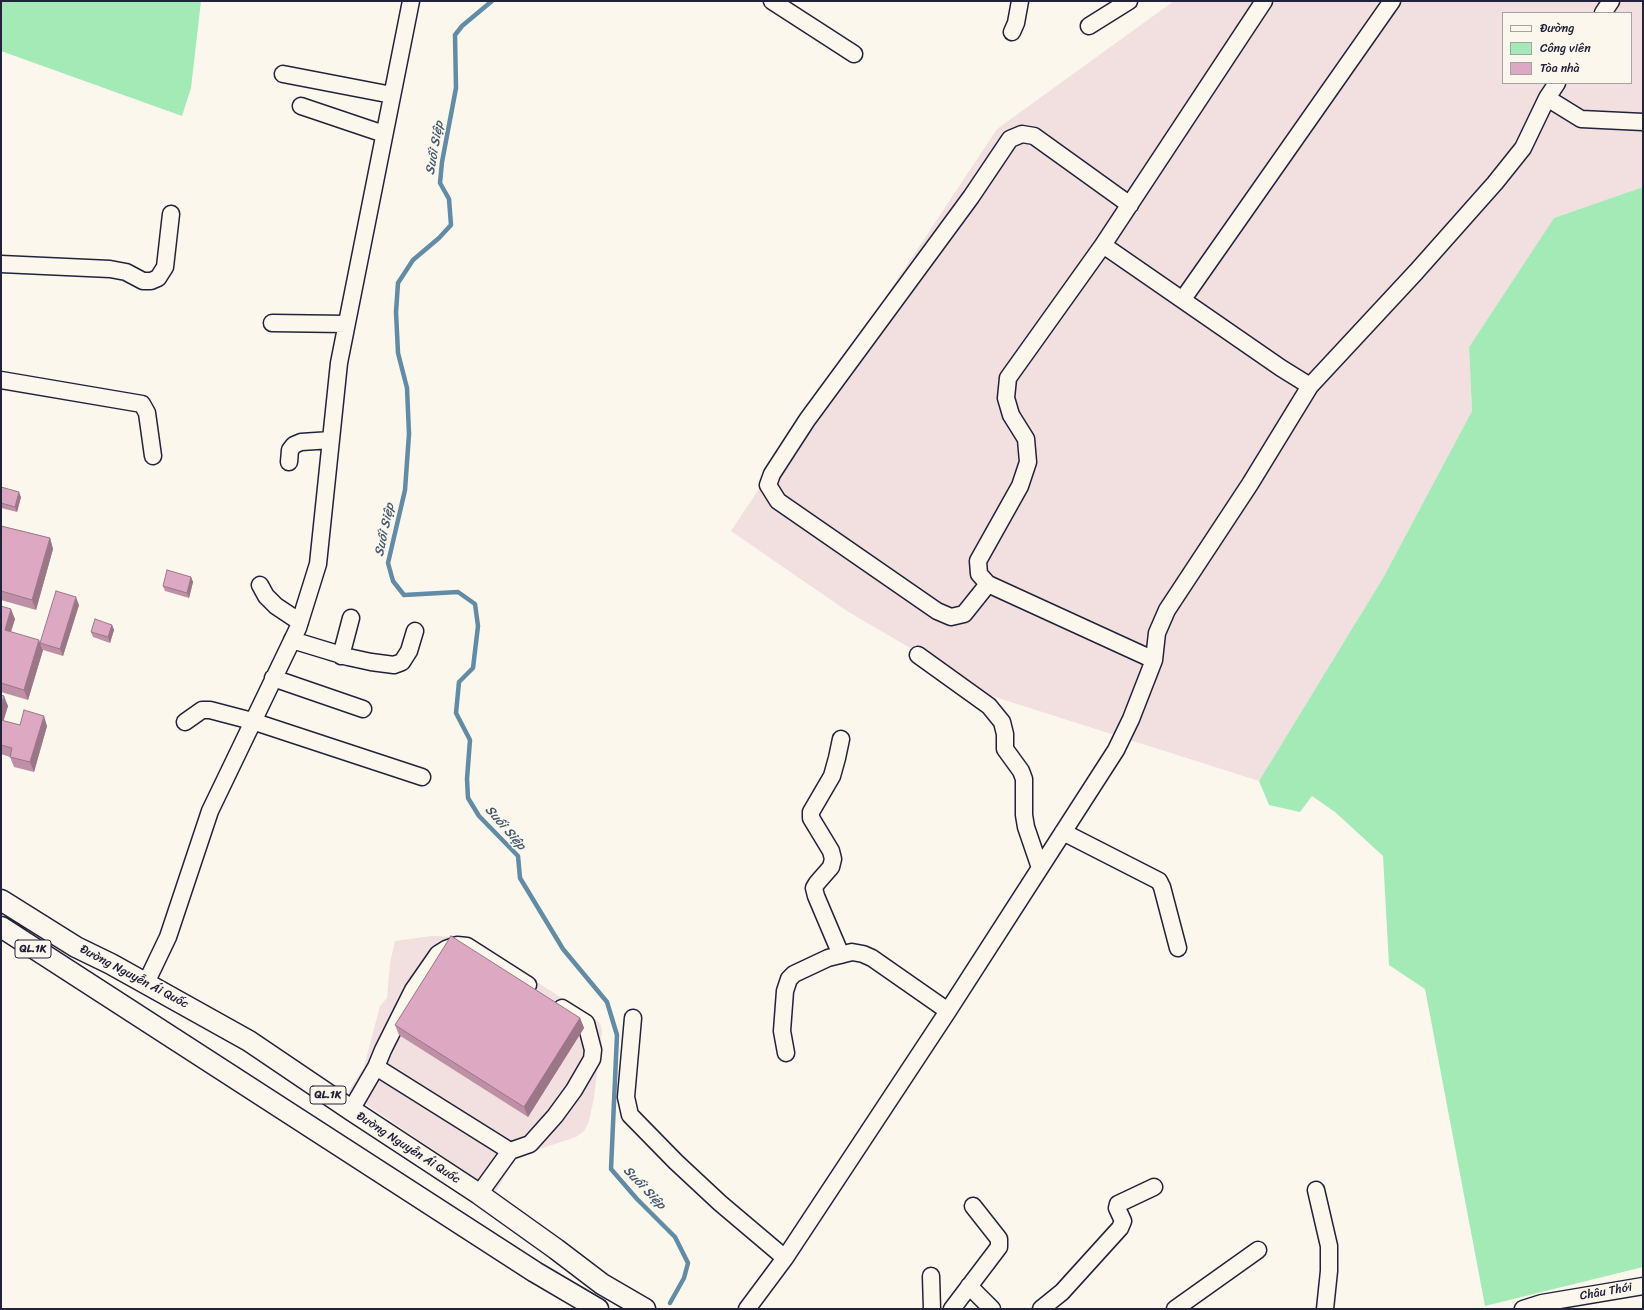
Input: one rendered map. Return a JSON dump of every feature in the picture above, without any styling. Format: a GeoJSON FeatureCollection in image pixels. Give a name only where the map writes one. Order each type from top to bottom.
{"type":"FeatureCollection","features":[{"type":"Feature","properties":{"kind":"main road","name":"Đường Nguyễn Ái Quốc"},"geometry":{"type":"LineString","coordinates":[[1,900],[76,947],[146,983],[250,1040],[351,1110],[479,1194],[602,1284],[645,1309]]}},
{"type":"Feature","properties":{"kind":"main road","name":"QL.1K"},"geometry":{"type":"LineString","coordinates":[[1,927],[591,1307]]}},
{"type":"Feature","properties":{"kind":"street"},"geometry":{"type":"LineString","coordinates":[[146,983],[168,937],[210,811],[300,622],[318,564],[339,363],[411,1]]}},
{"type":"Feature","properties":{"kind":"street"},"geometry":{"type":"LineString","coordinates":[[772,1],[854,54]]}},
{"type":"Feature","properties":{"kind":"street"},"geometry":{"type":"LineString","coordinates":[[1012,32],[1016,23],[1020,1]]}},
{"type":"Feature","properties":{"kind":"street"},"geometry":{"type":"LineString","coordinates":[[1089,26],[1129,1]]}},
{"type":"Feature","properties":{"kind":"street"},"geometry":{"type":"LineString","coordinates":[[1154,653],[988,584],[979,574],[978,561],[1020,486],[1028,462],[1026,439],[1011,415],[1006,398],[1008,378],[1103,245],[1264,1]]}},
{"type":"Feature","properties":{"kind":"street"},"geometry":{"type":"LineString","coordinates":[[1183,299],[1392,1]]}},
{"type":"Feature","properties":{"kind":"street"},"geometry":{"type":"LineString","coordinates":[[1604,12],[1611,1]]}},
{"type":"Feature","properties":{"kind":"street"},"geometry":{"type":"LineString","coordinates":[[283,74],[392,95]]}},
{"type":"Feature","properties":{"kind":"street"},"geometry":{"type":"LineString","coordinates":[[747,1309],[786,1258],[948,1011],[1116,750],[1131,719],[1154,653],[1157,633],[1167,610],[1250,484],[1310,386],[1416,272],[1495,183],[1523,148],[1556,84]]}},
{"type":"Feature","properties":{"kind":"street"},"geometry":{"type":"LineString","coordinates":[[1548,98],[1581,119],[1643,122]]}},
{"type":"Feature","properties":{"kind":"street"},"geometry":{"type":"LineString","coordinates":[[301,106],[384,134]]}},
{"type":"Feature","properties":{"kind":"street"},"geometry":{"type":"LineString","coordinates":[[988,584],[964,614],[951,617],[937,610],[778,500],[768,485],[772,474],[807,420],[971,197],[1010,139],[1022,134],[1034,136],[1130,205]]}},
{"type":"Feature","properties":{"kind":"street"},"geometry":{"type":"LineString","coordinates":[[1,264],[110,268],[126,272],[143,281],[151,281],[158,278],[166,267],[172,214]]}},
{"type":"Feature","properties":{"kind":"street"},"geometry":{"type":"LineString","coordinates":[[1103,245],[1281,368],[1310,386]]}},
{"type":"Feature","properties":{"kind":"street"},"geometry":{"type":"LineString","coordinates":[[272,323],[346,324]]}},
{"type":"Feature","properties":{"kind":"street"},"geometry":{"type":"LineString","coordinates":[[1,380],[142,404],[147,413],[153,456]]}},
{"type":"Feature","properties":{"kind":"street"},"geometry":{"type":"LineString","coordinates":[[289,462],[290,450],[294,445],[302,442],[331,440]]}},
{"type":"Feature","properties":{"kind":"street"},"geometry":{"type":"LineString","coordinates":[[260,585],[266,596],[276,606],[300,622]]}},
{"type":"Feature","properties":{"kind":"street"},"geometry":{"type":"LineString","coordinates":[[341,656],[351,618]]}},
{"type":"Feature","properties":{"kind":"street"},"geometry":{"type":"LineString","coordinates":[[292,640],[341,656],[394,665],[402,662],[409,651],[414,631]]}},
{"type":"Feature","properties":{"kind":"street"},"geometry":{"type":"LineString","coordinates":[[918,655],[989,706],[1002,722],[1007,754],[1021,771],[1024,779],[1024,815],[1026,827],[1040,868]]}},
{"type":"Feature","properties":{"kind":"street"},"geometry":{"type":"LineString","coordinates":[[273,678],[363,709]]}},
{"type":"Feature","properties":{"kind":"street"},"geometry":{"type":"LineString","coordinates":[[185,722],[202,710],[210,710],[252,721],[422,777]]}},
{"type":"Feature","properties":{"kind":"street"},"geometry":{"type":"LineString","coordinates":[[840,739],[838,758],[832,776],[811,812],[811,818],[831,851],[833,858],[831,867],[814,888],[841,955]]}},
{"type":"Feature","properties":{"kind":"street"},"geometry":{"type":"LineString","coordinates":[[1063,832],[1159,881],[1162,887],[1178,948]]}},
{"type":"Feature","properties":{"kind":"street"},"geometry":{"type":"LineString","coordinates":[[351,1110],[376,1068],[413,990],[438,954],[446,948],[457,945],[467,946],[586,1023],[593,1050],[592,1060],[574,1090],[555,1116],[535,1138],[525,1146],[510,1151],[479,1194]]}},
{"type":"Feature","properties":{"kind":"street"},"geometry":{"type":"LineString","coordinates":[[786,1053],[782,1030],[785,991],[789,979],[804,968],[828,958],[852,952],[863,954],[872,958],[948,1011]]}},
{"type":"Feature","properties":{"kind":"street"},"geometry":{"type":"LineString","coordinates":[[633,1018],[626,1097],[630,1115],[720,1204],[786,1258]]}},
{"type":"Feature","properties":{"kind":"street"},"geometry":{"type":"LineString","coordinates":[[376,1068],[510,1151]]}},
{"type":"Feature","properties":{"kind":"street"},"geometry":{"type":"LineString","coordinates":[[1041,1309],[1062,1292],[1120,1228],[1123,1221],[1117,1208],[1118,1204],[1154,1187]]}},
{"type":"Feature","properties":{"kind":"street"},"geometry":{"type":"LineString","coordinates":[[1316,1190],[1329,1246],[1329,1271],[1325,1309]]}},
{"type":"Feature","properties":{"kind":"street"},"geometry":{"type":"LineString","coordinates":[[952,1309],[999,1247],[999,1239],[973,1206]]}},
{"type":"Feature","properties":{"kind":"street"},"geometry":{"type":"LineString","coordinates":[[1175,1309],[1258,1250]]}},
{"type":"Feature","properties":{"kind":"street"},"geometry":{"type":"LineString","coordinates":[[931,1276],[932,1309]]}},
{"type":"Feature","properties":{"kind":"street"},"geometry":{"type":"LineString","coordinates":[[969,1286],[992,1309]]}},
{"type":"Feature","properties":{"kind":"street","name":"Châu Thới"},"geometry":{"type":"LineString","coordinates":[[1523,1309],[1542,1303],[1643,1286]]}},
{"type":"Feature","properties":{"kind":"shaded area"},"geometry":{"type":"Polygon","coordinates":[[[1174,1],[1643,1],[1643,187],[1554,218],[1469,347],[1472,411],[1383,578],[1259,781],[992,696],[847,611],[731,531],[997,129],[1174,1]]]}},
{"type":"Feature","properties":{"kind":"shaded area"},"geometry":{"type":"Polygon","coordinates":[[[431,936],[468,937],[600,1023],[602,1031],[594,1098],[589,1121],[584,1131],[576,1137],[515,1157],[496,1192],[348,1092],[364,1067],[380,1006],[387,998],[390,963],[395,941],[431,936]]]}},
{"type":"Feature","properties":{"kind":"green space"},"geometry":{"type":"Polygon","coordinates":[[[1,1],[201,1],[191,88],[182,116],[1,51],[1,1]]]}},
{"type":"Feature","properties":{"kind":"green space"},"geometry":{"type":"Polygon","coordinates":[[[1643,187],[1643,1267],[1485,1306],[1425,989],[1389,965],[1383,856],[1335,812],[1312,796],[1300,812],[1269,805],[1259,781],[1383,578],[1472,411],[1469,347],[1554,218],[1643,187]]]}},
{"type":"Feature","properties":{"kind":"building"},"geometry":{"type":"Polygon","coordinates":[[[1,487],[19,492],[15,507],[1,503],[1,487]]]}},
{"type":"Feature","properties":{"kind":"building"},"geometry":{"type":"Polygon","coordinates":[[[1,526],[50,538],[32,600],[1,591],[1,526]]]}},
{"type":"Feature","properties":{"kind":"building"},"geometry":{"type":"Polygon","coordinates":[[[167,570],[191,577],[187,593],[163,586],[167,570]]]}},
{"type":"Feature","properties":{"kind":"building"},"geometry":{"type":"Polygon","coordinates":[[[56,591],[76,597],[60,649],[40,643],[56,591]]]}},
{"type":"Feature","properties":{"kind":"building"},"geometry":{"type":"Polygon","coordinates":[[[1,606],[11,609],[5,630],[39,640],[24,690],[1,683],[1,606]]]}},
{"type":"Feature","properties":{"kind":"building"},"geometry":{"type":"Polygon","coordinates":[[[95,619],[112,625],[108,637],[91,632],[95,619]]]}},
{"type":"Feature","properties":{"kind":"building"},"geometry":{"type":"Polygon","coordinates":[[[1,695],[4,696],[1,706],[1,695]]]}},
{"type":"Feature","properties":{"kind":"building"},"geometry":{"type":"Polygon","coordinates":[[[24,710],[44,716],[30,762],[10,757],[12,748],[1,745],[1,720],[20,725],[24,710]]]}},
{"type":"Feature","properties":{"kind":"building"},"geometry":{"type":"Polygon","coordinates":[[[451,936],[580,1018],[524,1107],[395,1025],[451,936]]]}},
{"type":"Feature","properties":{"kind":"waterway","name":"Suối Siệp"},"geometry":{"type":"LineString","coordinates":[[492,1],[462,26],[455,35],[456,88],[442,162],[440,183],[449,199],[451,225],[439,238],[413,260],[398,283],[396,312],[398,353],[407,388],[409,434],[405,490],[388,563],[393,581],[404,595],[458,592],[475,604],[478,626],[473,668],[459,682],[456,713],[470,740],[467,779],[468,798],[479,816],[518,856],[520,878],[563,949],[607,1002],[617,1035],[611,1169],[637,1199],[675,1237],[688,1263],[684,1278],[670,1303]]}}]}
